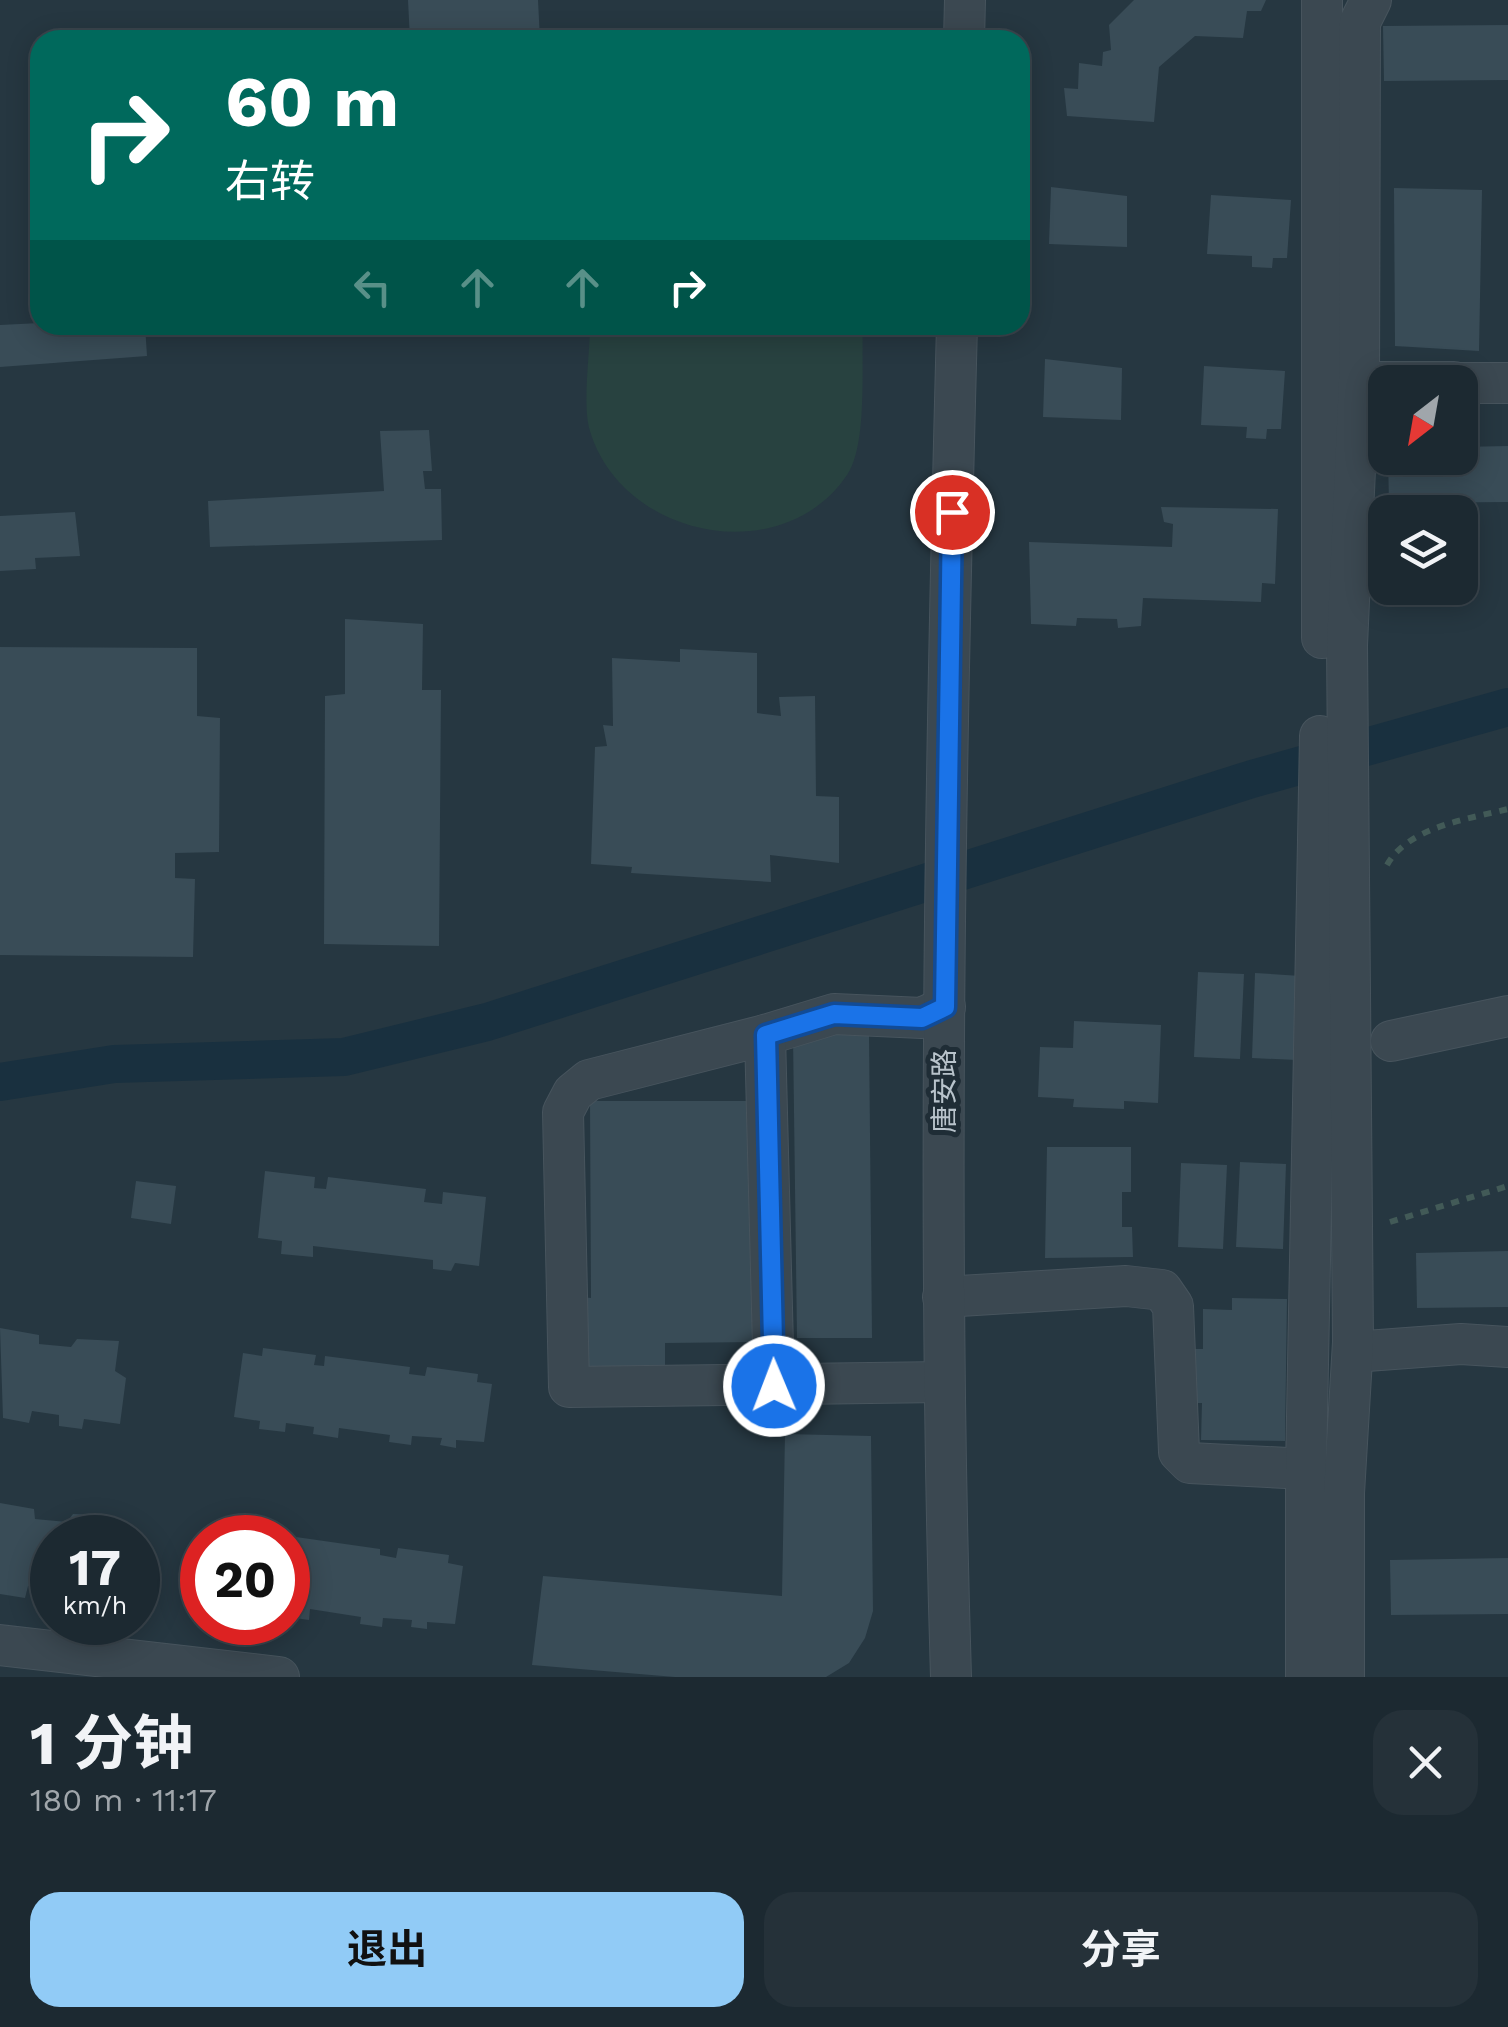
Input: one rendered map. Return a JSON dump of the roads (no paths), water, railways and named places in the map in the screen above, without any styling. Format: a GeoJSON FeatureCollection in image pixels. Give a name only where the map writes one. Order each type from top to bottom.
{"type":"FeatureCollection","features":[{"type":"Feature","properties":{"kind":"street"},"geometry":{"type":"LineString","coordinates":[[964,30],[965,0]]}},
{"type":"Feature","properties":{"kind":"street"},"geometry":{"type":"LineString","coordinates":[[1322,0],[1322,584],[1333,919],[1352,1228],[1353,1352],[1344,1493],[1344,1677]]}},
{"type":"Feature","properties":{"kind":"street"},"geometry":{"type":"LineString","coordinates":[[1306,1677],[1306,1469],[1333,919],[1348,836],[1347,645],[1359,382],[1360,22],[1371,0]]}},
{"type":"Feature","properties":{"kind":"street","name":"唐安路"},"geometry":{"type":"LineString","coordinates":[[952,1677],[942,1382],[946,737],[956,335]]}},
{"type":"Feature","properties":{"kind":"street"},"geometry":{"type":"LineString","coordinates":[[1359,382],[1368,382]]}},
{"type":"Feature","properties":{"kind":"street"},"geometry":{"type":"LineString","coordinates":[[1478,382],[1508,383]]}},
{"type":"Feature","properties":{"kind":"street"},"geometry":{"type":"LineString","coordinates":[[942,1382],[568,1387],[563,1112],[573,1093],[588,1080],[834,1014],[922,1018],[946,996]]}},
{"type":"Feature","properties":{"kind":"street"},"geometry":{"type":"LineString","coordinates":[[1391,1040],[1508,1016]]}},
{"type":"Feature","properties":{"kind":"street"},"geometry":{"type":"LineString","coordinates":[[766,1035],[774,1386]]}},
{"type":"Feature","properties":{"kind":"street"},"geometry":{"type":"LineString","coordinates":[[943,1298],[1126,1286],[1162,1290],[1173,1306],[1179,1452],[1190,1463],[1306,1469]]}},
{"type":"Feature","properties":{"kind":"street"},"geometry":{"type":"LineString","coordinates":[[1353,1352],[1461,1344],[1508,1347]]}},
{"type":"Feature","properties":{"kind":"street"},"geometry":{"type":"LineString","coordinates":[[0,1645],[279,1677]]}},
{"type":"Feature","properties":{"kind":"waterway"},"geometry":{"type":"LineString","coordinates":[[0,1082],[114,1064],[344,1057],[487,1022],[1252,779],[1508,707]]}}]}
